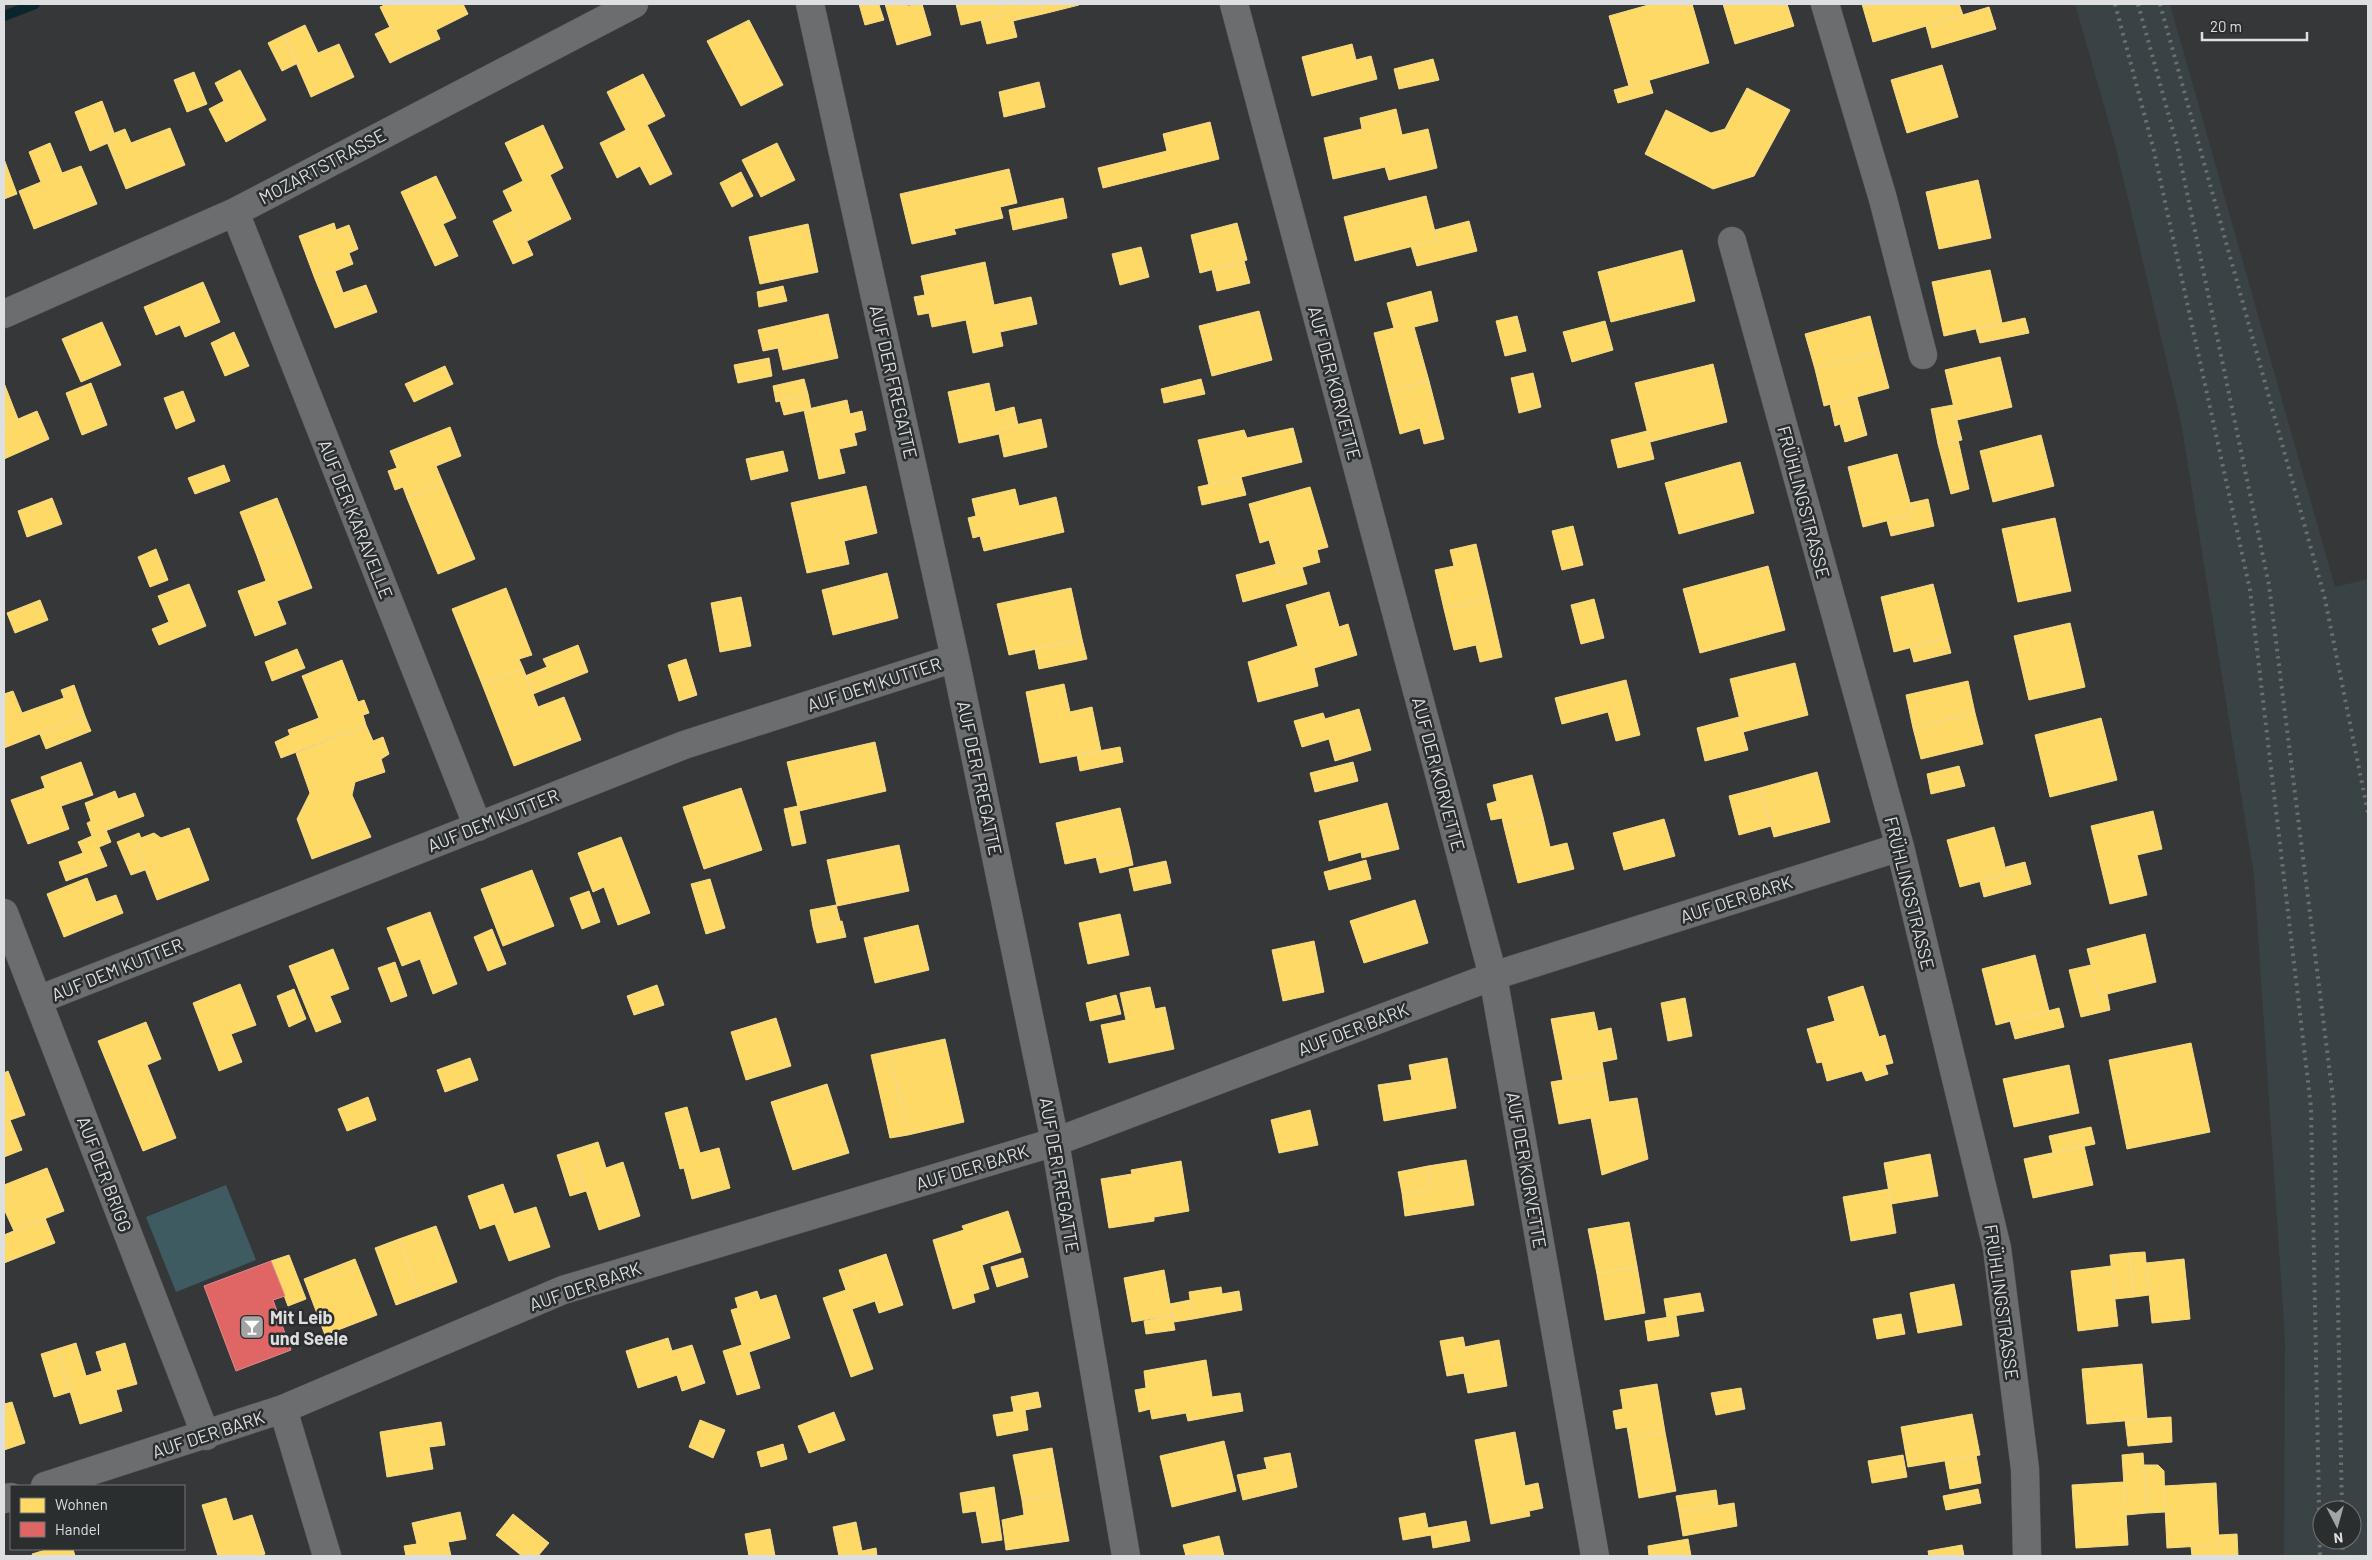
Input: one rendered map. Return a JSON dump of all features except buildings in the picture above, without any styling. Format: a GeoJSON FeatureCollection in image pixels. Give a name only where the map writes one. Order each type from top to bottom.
{"type":"FeatureCollection","features":[{"type":"Feature","properties":{"kind":"street","name":"MOZARTSTRASSE"},"geometry":{"type":"LineString","coordinates":[[4,314],[235,212],[634,4]]}},
{"type":"Feature","properties":{"kind":"street","name":"AUF DER FREGATTE"},"geometry":{"type":"LineString","coordinates":[[810,4],[955,658],[1055,1142],[1126,1556]]}},
{"type":"Feature","properties":{"kind":"street","name":"AUF DER KORVETTE"},"geometry":{"type":"LineString","coordinates":[[1234,4],[1493,976],[1595,1556]]}},
{"type":"Feature","properties":{"kind":"street"},"geometry":{"type":"LineString","coordinates":[[1825,4],[1883,198],[1923,355]]}},
{"type":"Feature","properties":{"kind":"street","name":"AUF DER KARAVELLE"},"geometry":{"type":"LineString","coordinates":[[235,212],[478,827]]}},
{"type":"Feature","properties":{"kind":"street","name":"FRÜHLINGSTRASSE"},"geometry":{"type":"LineString","coordinates":[[1732,241],[1900,846],[1997,1248],[2025,1469],[2027,1556]]}},
{"type":"Feature","properties":{"kind":"street","name":"AUF DEM KUTTER"},"geometry":{"type":"LineString","coordinates":[[38,1000],[684,745],[955,658]]}},
{"type":"Feature","properties":{"kind":"street","name":"AUF DER BARK"},"geometry":{"type":"LineString","coordinates":[[48,1485],[206,1436],[283,1409],[563,1290],[1055,1142],[1493,976],[1900,846]]}},
{"type":"Feature","properties":{"kind":"street","name":"AUF DER BRIGG"},"geometry":{"type":"LineString","coordinates":[[4,912],[206,1436]]}},
{"type":"Feature","properties":{"kind":"street"},"geometry":{"type":"LineString","coordinates":[[283,1409],[327,1556]]}},
{"type":"Feature","properties":{"kind":"shaded area"},"geometry":{"type":"Polygon","coordinates":[[[2075,4],[2170,4],[2335,587],[2368,579],[2368,1556],[2284,1556],[2285,1339],[2254,875],[2181,422],[2115,144],[2075,4]]]}},
{"type":"Feature","properties":{"kind":"shaded area"},"geometry":{"type":"Polygon","coordinates":[[[226,1185],[256,1260],[176,1292],[146,1217],[226,1185]]]}},
{"type":"Feature","properties":{"kind":"waterway"},"geometry":{"type":"LineString","coordinates":[[4,16],[35,4]]}},
{"type":"Feature","properties":{"kind":"railway"},"geometry":{"type":"LineString","coordinates":[[2115,4],[2153,147],[2250,590],[2311,1107],[2320,1556]]}},
{"type":"Feature","properties":{"kind":"railway"},"geometry":{"type":"LineString","coordinates":[[2138,4],[2177,145],[2269,585],[2334,1106],[2342,1500]]}},
{"type":"Feature","properties":{"kind":"railway"},"geometry":{"type":"LineString","coordinates":[[2160,4],[2325,599],[2368,813]]}},
{"type":"Feature","properties":{"kind":"railway"},"geometry":{"type":"LineString","coordinates":[[2343,1550],[2343,1556]]}},
{"type":"Feature","properties":{"kind":"place","name":"Mit Leib und Seele"},"geometry":{"type":"Point","coordinates":[252,1327]}}]}
